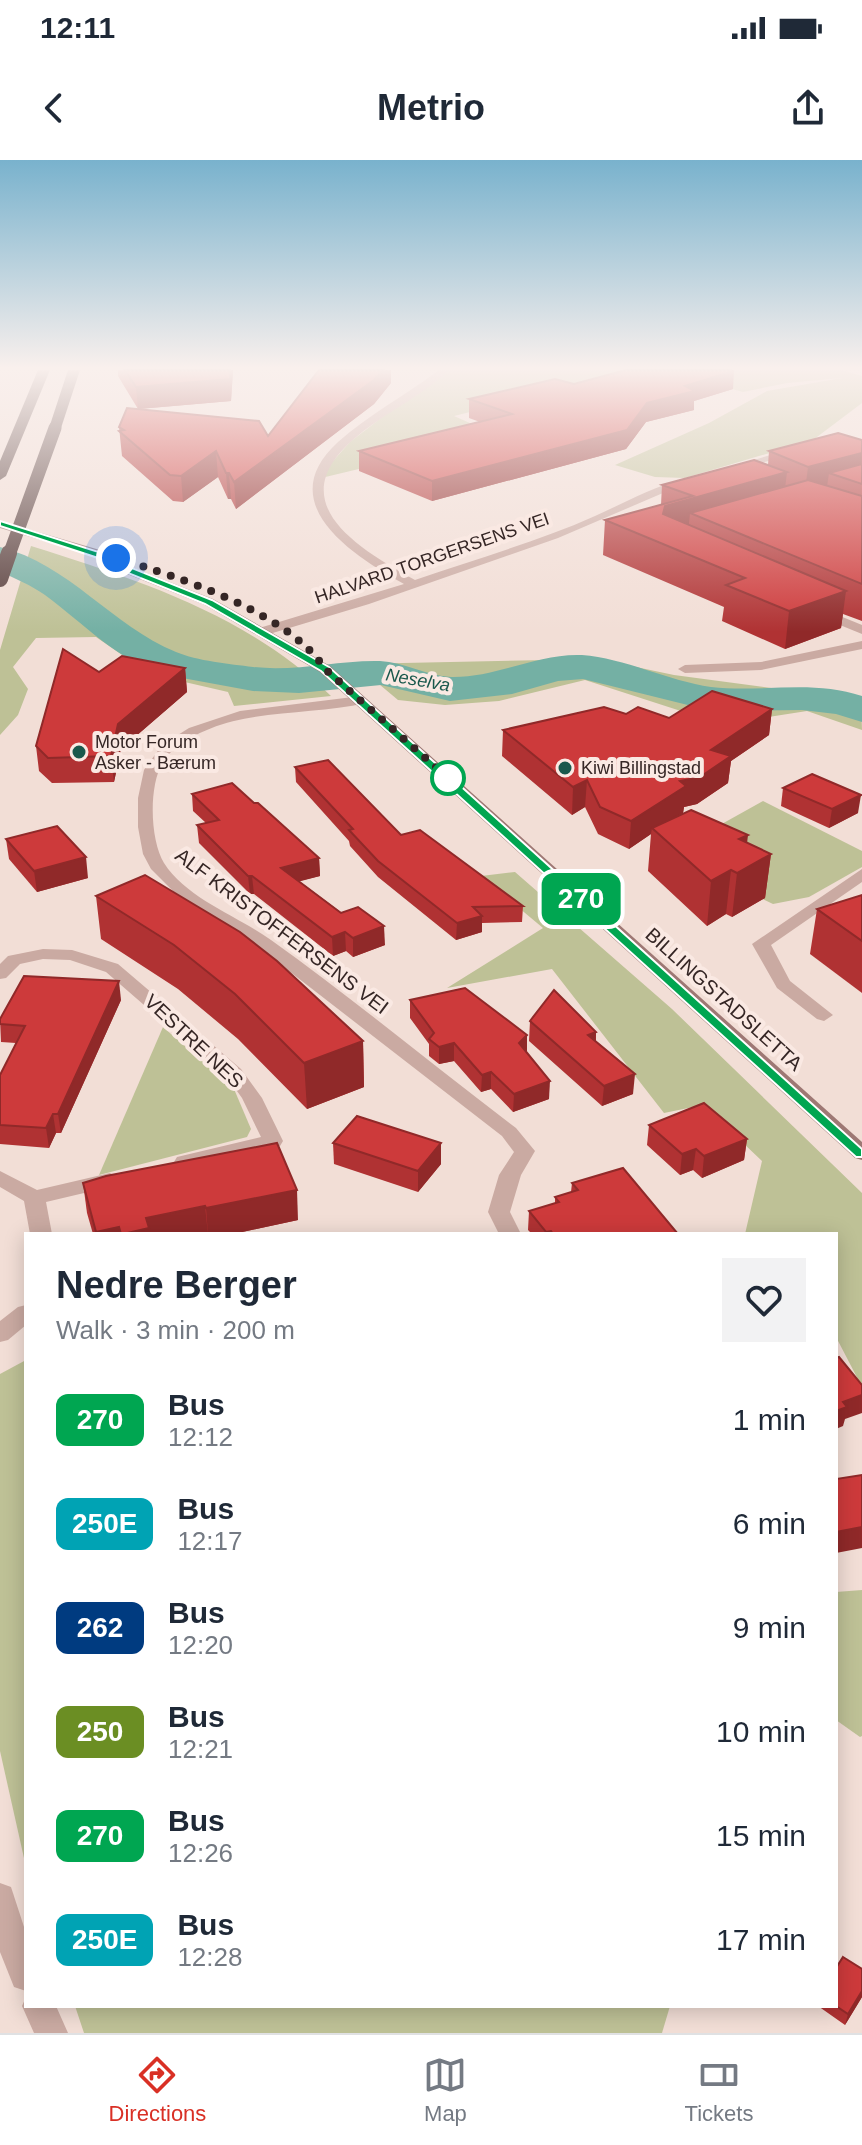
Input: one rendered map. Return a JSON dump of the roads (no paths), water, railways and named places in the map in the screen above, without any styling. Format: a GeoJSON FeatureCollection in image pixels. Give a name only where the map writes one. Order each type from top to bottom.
{"type":"FeatureCollection","features":[{"type":"Feature","properties":{"kind":"highway"},"geometry":{"type":"LineString","coordinates":[[0,476],[8,457]]}},
{"type":"Feature","properties":{"kind":"highway"},"geometry":{"type":"LineString","coordinates":[[0,579],[44,457]]}},
{"type":"Feature","properties":{"kind":"main road"},"geometry":{"type":"LineString","coordinates":[[0,524],[101,556],[158,570],[212,591],[278,628],[318,658],[325,669]]}},
{"type":"Feature","properties":{"kind":"main road"},"geometry":{"type":"LineString","coordinates":[[101,556],[106,561],[209,602],[325,669]]}},
{"type":"Feature","properties":{"kind":"main road","name":"BILLINGSTADSLETTA"},"geometry":{"type":"LineString","coordinates":[[325,669],[862,1153]]}},
{"type":"Feature","properties":{"kind":"street"},"geometry":{"type":"LineString","coordinates":[[329,457],[321,465],[314,487],[320,510],[339,535],[356,550],[412,583]]}},
{"type":"Feature","properties":{"kind":"street","name":"HALVARD TORGERSENS VEI"},"geometry":{"type":"LineString","coordinates":[[261,632],[365,601],[554,536],[600,518],[662,487],[772,457]]}},
{"type":"Feature","properties":{"kind":"street"},"geometry":{"type":"LineString","coordinates":[[713,475],[736,481]]}},
{"type":"Feature","properties":{"kind":"street"},"geometry":{"type":"LineString","coordinates":[[806,606],[862,630]]}},
{"type":"Feature","properties":{"kind":"street"},"geometry":{"type":"LineString","coordinates":[[685,669],[761,666],[862,645]]}},
{"type":"Feature","properties":{"kind":"street","name":"ALF KRISTOFFERSENS VEI"},"geometry":{"type":"LineString","coordinates":[[361,700],[231,718],[214,722],[175,742],[158,756],[151,773],[147,839],[160,868],[183,888],[263,942],[509,1132],[525,1151],[510,1175],[499,1212],[509,1232]]}},
{"type":"Feature","properties":{"kind":"street"},"geometry":{"type":"LineString","coordinates":[[824,1015],[783,984],[761,944],[862,874]]}},
{"type":"Feature","properties":{"kind":"street","name":"VESTRE NES"},"geometry":{"type":"LineString","coordinates":[[0,974],[14,960],[43,954],[72,955],[112,968],[234,1073],[252,1098],[273,1141],[168,1166]]}},
{"type":"Feature","properties":{"kind":"street"},"geometry":{"type":"LineString","coordinates":[[0,1178],[34,1198],[124,1176]]}},
{"type":"Feature","properties":{"kind":"street"},"geometry":{"type":"LineString","coordinates":[[34,1198],[41,1232]]}},
{"type":"Feature","properties":{"kind":"street"},"geometry":{"type":"LineString","coordinates":[[0,1334],[24,1315]]}},
{"type":"Feature","properties":{"kind":"street"},"geometry":{"type":"LineString","coordinates":[[0,1898],[24,1970]]}},
{"type":"Feature","properties":{"kind":"street"},"geometry":{"type":"LineString","coordinates":[[40,2008],[51,2033]]}},
{"type":"Feature","properties":{"kind":"waterway","name":"Neselva"},"geometry":{"type":"LineString","coordinates":[[0,557],[54,585],[136,646],[166,663],[253,679],[299,681],[381,673],[450,689],[512,682],[555,669],[583,667],[712,699],[802,698],[844,703],[862,710]]}},
{"type":"Feature","properties":{"kind":"place","name":"Motor Forum Asker - Bærum"},"geometry":{"type":"Point","coordinates":[79,752]}},
{"type":"Feature","properties":{"kind":"place","name":"Kiwi Billingstad"},"geometry":{"type":"Point","coordinates":[565,768]}}]}
